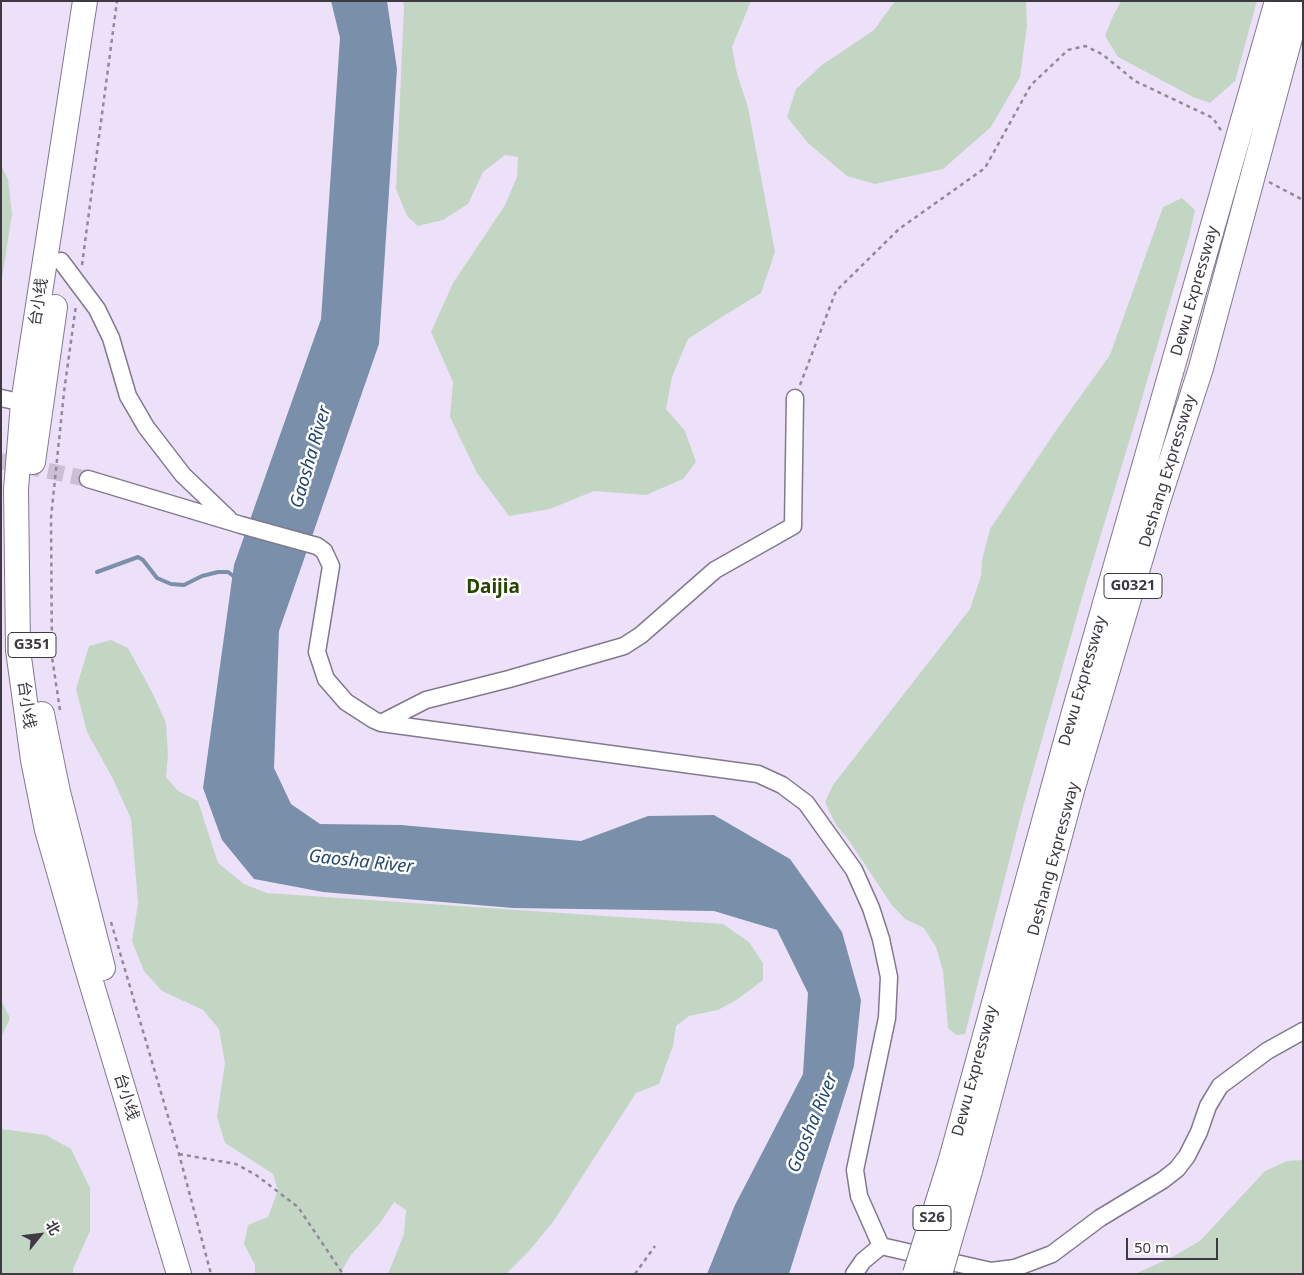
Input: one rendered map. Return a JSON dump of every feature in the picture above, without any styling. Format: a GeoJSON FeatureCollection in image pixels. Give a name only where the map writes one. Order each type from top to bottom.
{"type":"FeatureCollection","features":[{"type":"Feature","properties":{"kind":"highway","name":"台小线"},"geometry":{"type":"LineString","coordinates":[[85,1],[22,402],[16,489],[18,650],[33,760],[52,848],[84,962],[179,1274]]}},
{"type":"Feature","properties":{"kind":"highway","name":"台小线"},"geometry":{"type":"LineString","coordinates":[[99,1],[61,261],[22,402],[26,512],[26,582],[32,651],[43,722],[58,792],[110,998],[159,1166],[194,1274]]}},
{"type":"Feature","properties":{"kind":"highway","name":"Dewu Expressway"},"geometry":{"type":"LineString","coordinates":[[940,1274],[960,1167],[1074,712],[1277,1]]}},
{"type":"Feature","properties":{"kind":"highway","name":"Deshang Expressway"},"geometry":{"type":"LineString","coordinates":[[960,1167],[1157,504],[1201,368],[1300,1]]}},
{"type":"Feature","properties":{"kind":"highway","name":"Dewu Expressway"},"geometry":{"type":"LineString","coordinates":[[915,1274],[960,1167]]}},
{"type":"Feature","properties":{"kind":"street"},"geometry":{"type":"LineString","coordinates":[[61,261],[97,309],[111,338],[128,396],[146,427],[183,475],[236,524]]}},
{"type":"Feature","properties":{"kind":"street"},"geometry":{"type":"LineString","coordinates":[[381,723],[426,700],[509,679],[624,646],[641,635],[715,570],[794,526],[795,398]]}},
{"type":"Feature","properties":{"kind":"street"},"geometry":{"type":"LineString","coordinates":[[88,479],[236,524],[317,546],[324,551],[332,566],[317,652],[326,679],[346,702],[381,723],[758,774],[782,785],[806,803],[854,870],[871,908],[881,939],[889,977],[887,1018],[855,1170],[859,1196],[881,1246]]}},
{"type":"Feature","properties":{"kind":"street"},"geometry":{"type":"LineString","coordinates":[[881,1246],[991,1270],[1015,1268],[1052,1254],[1100,1218],[1163,1180],[1177,1169],[1187,1156],[1199,1132],[1208,1106],[1220,1086],[1266,1051],[1303,1031]]}},
{"type":"Feature","properties":{"kind":"street"},"geometry":{"type":"LineString","coordinates":[[854,1274],[863,1261],[881,1246]]}},
{"type":"Feature","properties":{"kind":"path"},"geometry":{"type":"LineString","coordinates":[[60,713],[52,657],[51,518],[64,392],[117,1]]}},
{"type":"Feature","properties":{"kind":"path"},"geometry":{"type":"LineString","coordinates":[[795,398],[836,291],[899,229],[985,168],[1032,85],[1068,50],[1085,46],[1102,54],[1135,81],[1213,118],[1225,136]]}},
{"type":"Feature","properties":{"kind":"path"},"geometry":{"type":"LineString","coordinates":[[1268,182],[1303,200]]}},
{"type":"Feature","properties":{"kind":"path"},"geometry":{"type":"LineString","coordinates":[[110,918],[179,1154],[211,1274]]}},
{"type":"Feature","properties":{"kind":"path"},"geometry":{"type":"LineString","coordinates":[[179,1154],[236,1164],[256,1175],[298,1207],[343,1274]]}},
{"type":"Feature","properties":{"kind":"path"},"geometry":{"type":"LineString","coordinates":[[635,1274],[655,1246]]}},
{"type":"Feature","properties":{"kind":"green space"},"geometry":{"type":"Polygon","coordinates":[[[403,1],[751,1],[732,47],[737,74],[748,107],[775,252],[761,293],[688,339],[672,377],[666,409],[685,431],[696,462],[683,479],[646,495],[594,491],[550,509],[509,516],[477,473],[450,417],[453,382],[431,332],[453,283],[505,205],[517,177],[518,157],[505,155],[483,172],[468,204],[443,220],[418,226],[407,216],[396,189],[403,1]]]}},
{"type":"Feature","properties":{"kind":"green space"},"geometry":{"type":"Polygon","coordinates":[[[895,1],[1026,1],[1027,26],[1020,77],[991,127],[943,169],[875,184],[847,176],[808,143],[787,117],[796,89],[822,65],[874,30],[895,1]]]}},
{"type":"Feature","properties":{"kind":"green space"},"geometry":{"type":"Polygon","coordinates":[[[1121,1],[1257,1],[1235,81],[1210,103],[1193,97],[1118,57],[1105,36],[1121,1]]]}},
{"type":"Feature","properties":{"kind":"green space"},"geometry":{"type":"Polygon","coordinates":[[[1,165],[8,179],[12,214],[1,285],[1,165]]]}},
{"type":"Feature","properties":{"kind":"green space"},"geometry":{"type":"Polygon","coordinates":[[[1182,198],[1195,210],[1189,237],[1085,587],[1024,803],[965,1034],[956,1035],[948,1028],[943,971],[936,947],[924,928],[905,919],[891,904],[850,842],[836,825],[825,802],[833,785],[970,609],[981,576],[982,560],[990,529],[1057,429],[1110,355],[1163,207],[1182,198]]]}},
{"type":"Feature","properties":{"kind":"green space"},"geometry":{"type":"Polygon","coordinates":[[[111,640],[128,648],[152,692],[166,723],[168,755],[166,777],[178,791],[198,801],[218,863],[244,884],[267,893],[723,924],[749,942],[763,963],[763,980],[738,999],[718,1010],[689,1016],[676,1026],[673,1046],[659,1084],[636,1093],[553,1222],[529,1251],[506,1274],[388,1274],[404,1234],[406,1210],[394,1202],[381,1222],[351,1255],[342,1270],[342,1274],[255,1274],[255,1265],[244,1244],[248,1225],[268,1217],[278,1190],[273,1174],[225,1143],[217,1117],[225,1063],[219,1029],[203,1010],[162,991],[144,971],[132,941],[138,903],[131,819],[113,779],[87,732],[76,689],[89,646],[111,640]]]}},
{"type":"Feature","properties":{"kind":"green space"},"geometry":{"type":"Polygon","coordinates":[[[1,1000],[10,1018],[1,1038],[1,1000]]]}},
{"type":"Feature","properties":{"kind":"green space"},"geometry":{"type":"Polygon","coordinates":[[[1,1129],[46,1135],[71,1149],[90,1188],[90,1231],[73,1269],[73,1274],[1,1274],[1,1129]]]}},
{"type":"Feature","properties":{"kind":"green space"},"geometry":{"type":"Polygon","coordinates":[[[1303,1160],[1303,1274],[1135,1274],[1172,1257],[1200,1241],[1265,1171],[1287,1161],[1303,1160]]]}},
{"type":"Feature","properties":{"kind":"water","name":"Gaosha River"},"geometry":{"type":"Polygon","coordinates":[[[331,1],[387,1],[397,69],[379,344],[279,631],[274,768],[291,804],[320,824],[401,825],[581,841],[648,816],[714,815],[790,859],[842,932],[861,1000],[854,1066],[789,1274],[707,1274],[735,1205],[803,1074],[808,993],[777,930],[714,911],[513,908],[323,892],[254,879],[222,840],[203,788],[234,565],[321,319],[340,38],[331,1]]]}},
{"type":"Feature","properties":{"kind":"waterway"},"geometry":{"type":"LineString","coordinates":[[97,572],[138,557],[143,560],[157,578],[171,584],[184,585],[202,576],[218,572],[228,572],[236,578]]}},
{"type":"Feature","properties":{"kind":"tunnel"},"geometry":{"type":"LineString","coordinates":[[1,461],[88,479]]}},
{"type":"Feature","properties":{"kind":"district","name":"Daijia"},"geometry":{"type":"Point","coordinates":[493,588]}}]}
